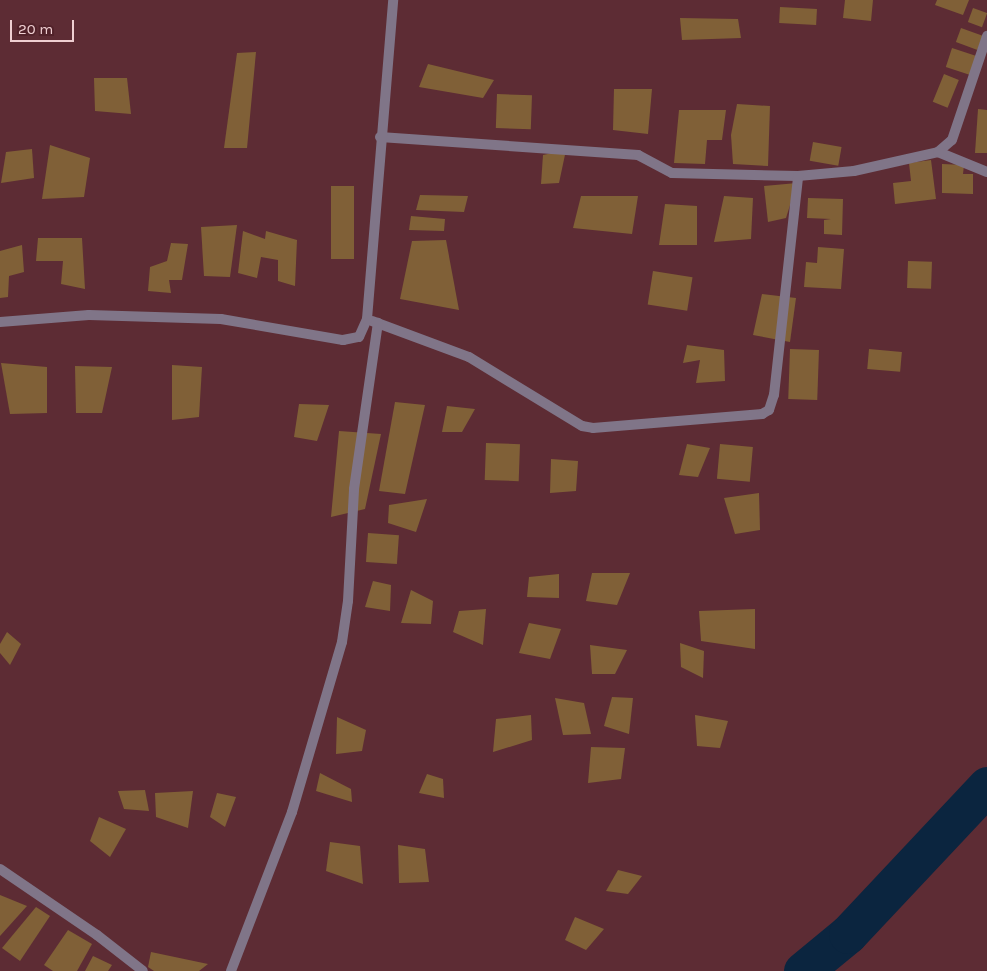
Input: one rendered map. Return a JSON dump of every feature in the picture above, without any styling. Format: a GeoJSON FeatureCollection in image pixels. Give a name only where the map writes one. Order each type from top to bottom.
{"type":"FeatureCollection","features":[{"type":"Feature","properties":{"kind":"street"},"geometry":{"type":"LineString","coordinates":[[0,322],[89,316],[221,319],[343,340],[359,337],[367,319],[380,137],[393,0]]}},
{"type":"Feature","properties":{"kind":"street"},"geometry":{"type":"LineString","coordinates":[[380,137],[638,155],[672,173],[798,176],[854,171],[938,152],[955,135],[987,36]]}},
{"type":"Feature","properties":{"kind":"street"},"geometry":{"type":"LineString","coordinates":[[938,152],[987,172]]}},
{"type":"Feature","properties":{"kind":"street"},"geometry":{"type":"LineString","coordinates":[[367,319],[469,357],[582,426],[593,428],[762,414],[769,410],[774,394],[798,176]]}},
{"type":"Feature","properties":{"kind":"street"},"geometry":{"type":"LineString","coordinates":[[231,971],[292,812],[342,642],[348,601],[354,490],[378,322]]}},
{"type":"Feature","properties":{"kind":"street"},"geometry":{"type":"LineString","coordinates":[[0,869],[97,935],[143,971]]}},
{"type":"Feature","properties":{"kind":"building"},"geometry":{"type":"Polygon","coordinates":[[[845,0],[873,0],[871,21],[843,18],[845,0]]]}},
{"type":"Feature","properties":{"kind":"building"},"geometry":{"type":"Polygon","coordinates":[[[937,0],[969,0],[963,15],[935,5],[937,0]]]}},
{"type":"Feature","properties":{"kind":"building"},"geometry":{"type":"Polygon","coordinates":[[[780,7],[817,9],[816,25],[779,23],[780,7]]]}},
{"type":"Feature","properties":{"kind":"building"},"geometry":{"type":"Polygon","coordinates":[[[973,8],[987,13],[982,27],[968,22],[973,8]]]}},
{"type":"Feature","properties":{"kind":"building"},"geometry":{"type":"Polygon","coordinates":[[[680,18],[738,19],[741,38],[682,40],[680,18]]]}},
{"type":"Feature","properties":{"kind":"building"},"geometry":{"type":"Polygon","coordinates":[[[961,28],[983,36],[977,50],[956,42],[961,28]]]}},
{"type":"Feature","properties":{"kind":"building"},"geometry":{"type":"Polygon","coordinates":[[[952,48],[979,57],[972,76],[946,67],[952,48]]]}},
{"type":"Feature","properties":{"kind":"building"},"geometry":{"type":"Polygon","coordinates":[[[256,52],[247,148],[224,148],[237,53],[256,52]]]}},
{"type":"Feature","properties":{"kind":"building"},"geometry":{"type":"Polygon","coordinates":[[[428,64],[494,80],[483,98],[419,87],[428,64]]]}},
{"type":"Feature","properties":{"kind":"building"},"geometry":{"type":"Polygon","coordinates":[[[944,74],[959,80],[948,108],[933,102],[944,74]]]}},
{"type":"Feature","properties":{"kind":"building"},"geometry":{"type":"Polygon","coordinates":[[[94,78],[127,78],[131,114],[95,111],[94,78]]]}},
{"type":"Feature","properties":{"kind":"building"},"geometry":{"type":"Polygon","coordinates":[[[614,89],[652,89],[648,134],[613,130],[614,89]]]}},
{"type":"Feature","properties":{"kind":"building"},"geometry":{"type":"Polygon","coordinates":[[[497,94],[532,95],[531,129],[496,128],[497,94]]]}},
{"type":"Feature","properties":{"kind":"building"},"geometry":{"type":"Polygon","coordinates":[[[737,104],[770,106],[768,166],[733,164],[731,135],[737,104]]]}},
{"type":"Feature","properties":{"kind":"building"},"geometry":{"type":"Polygon","coordinates":[[[978,109],[987,110],[987,153],[975,153],[978,109]]]}},
{"type":"Feature","properties":{"kind":"building"},"geometry":{"type":"Polygon","coordinates":[[[679,110],[726,110],[722,140],[707,140],[705,164],[674,163],[679,110]]]}},
{"type":"Feature","properties":{"kind":"building"},"geometry":{"type":"Polygon","coordinates":[[[813,142],[842,147],[838,166],[810,161],[813,142]]]}},
{"type":"Feature","properties":{"kind":"building"},"geometry":{"type":"Polygon","coordinates":[[[50,145],[90,158],[84,197],[42,199],[50,145]]]}},
{"type":"Feature","properties":{"kind":"building"},"geometry":{"type":"Polygon","coordinates":[[[32,149],[34,178],[1,183],[6,152],[32,149]]]}},
{"type":"Feature","properties":{"kind":"building"},"geometry":{"type":"Polygon","coordinates":[[[566,150],[559,183],[541,184],[543,155],[566,150]]]}},
{"type":"Feature","properties":{"kind":"building"},"geometry":{"type":"Polygon","coordinates":[[[931,160],[936,199],[895,204],[893,183],[911,181],[909,163],[931,160]]]}},
{"type":"Feature","properties":{"kind":"building"},"geometry":{"type":"Polygon","coordinates":[[[942,164],[964,165],[963,174],[973,174],[973,194],[942,193],[942,164]]]}},
{"type":"Feature","properties":{"kind":"building"},"geometry":{"type":"Polygon","coordinates":[[[797,183],[786,218],[768,222],[764,186],[797,183]]]}},
{"type":"Feature","properties":{"kind":"building"},"geometry":{"type":"Polygon","coordinates":[[[331,186],[354,186],[354,259],[331,259],[331,186]]]}},
{"type":"Feature","properties":{"kind":"building"},"geometry":{"type":"Polygon","coordinates":[[[420,195],[468,196],[464,212],[416,210],[420,195]]]}},
{"type":"Feature","properties":{"kind":"building"},"geometry":{"type":"Polygon","coordinates":[[[581,196],[638,196],[632,234],[573,228],[581,196]]]}},
{"type":"Feature","properties":{"kind":"building"},"geometry":{"type":"Polygon","coordinates":[[[724,196],[753,198],[751,239],[714,242],[724,196]]]}},
{"type":"Feature","properties":{"kind":"building"},"geometry":{"type":"Polygon","coordinates":[[[808,198],[843,199],[842,235],[824,234],[824,220],[831,219],[807,218],[808,198]]]}},
{"type":"Feature","properties":{"kind":"building"},"geometry":{"type":"Polygon","coordinates":[[[665,204],[697,206],[697,245],[659,245],[665,204]]]}},
{"type":"Feature","properties":{"kind":"building"},"geometry":{"type":"Polygon","coordinates":[[[411,216],[445,219],[444,231],[409,230],[411,216]]]}},
{"type":"Feature","properties":{"kind":"building"},"geometry":{"type":"Polygon","coordinates":[[[237,225],[230,277],[204,276],[201,227],[237,225]]]}},
{"type":"Feature","properties":{"kind":"building"},"geometry":{"type":"Polygon","coordinates":[[[243,231],[265,239],[266,231],[297,240],[295,286],[278,281],[278,260],[261,257],[257,278],[238,273],[243,231]]]}},
{"type":"Feature","properties":{"kind":"building"},"geometry":{"type":"Polygon","coordinates":[[[38,238],[82,238],[85,289],[61,284],[63,261],[36,261],[38,238]]]}},
{"type":"Feature","properties":{"kind":"building"},"geometry":{"type":"Polygon","coordinates":[[[446,240],[459,310],[400,299],[412,241],[446,240]]]}},
{"type":"Feature","properties":{"kind":"building"},"geometry":{"type":"Polygon","coordinates":[[[171,243],[188,244],[182,280],[169,280],[171,293],[148,291],[150,267],[167,261],[171,243]]]}},
{"type":"Feature","properties":{"kind":"building"},"geometry":{"type":"Polygon","coordinates":[[[22,245],[24,272],[9,276],[8,297],[0,298],[0,251],[22,245]]]}},
{"type":"Feature","properties":{"kind":"building"},"geometry":{"type":"Polygon","coordinates":[[[818,247],[844,249],[841,289],[804,287],[806,262],[817,263],[818,247]]]}},
{"type":"Feature","properties":{"kind":"building"},"geometry":{"type":"Polygon","coordinates":[[[908,261],[932,262],[931,289],[907,288],[908,261]]]}},
{"type":"Feature","properties":{"kind":"building"},"geometry":{"type":"Polygon","coordinates":[[[653,271],[693,277],[687,311],[648,305],[653,271]]]}},
{"type":"Feature","properties":{"kind":"building"},"geometry":{"type":"Polygon","coordinates":[[[762,294],[796,298],[790,342],[753,335],[762,294]]]}},
{"type":"Feature","properties":{"kind":"building"},"geometry":{"type":"Polygon","coordinates":[[[687,345],[724,350],[725,381],[696,383],[700,360],[683,363],[687,345]]]}},
{"type":"Feature","properties":{"kind":"building"},"geometry":{"type":"Polygon","coordinates":[[[790,349],[819,350],[817,400],[788,399],[790,349]]]}},
{"type":"Feature","properties":{"kind":"building"},"geometry":{"type":"Polygon","coordinates":[[[869,349],[902,352],[900,372],[867,369],[869,349]]]}},
{"type":"Feature","properties":{"kind":"building"},"geometry":{"type":"Polygon","coordinates":[[[1,363],[47,367],[47,413],[10,414],[1,363]]]}},
{"type":"Feature","properties":{"kind":"building"},"geometry":{"type":"Polygon","coordinates":[[[172,365],[202,367],[199,417],[172,420],[172,365]]]}},
{"type":"Feature","properties":{"kind":"building"},"geometry":{"type":"Polygon","coordinates":[[[75,366],[112,367],[102,413],[76,413],[75,366]]]}},
{"type":"Feature","properties":{"kind":"building"},"geometry":{"type":"Polygon","coordinates":[[[395,402],[425,405],[405,494],[379,491],[395,402]]]}},
{"type":"Feature","properties":{"kind":"building"},"geometry":{"type":"Polygon","coordinates":[[[299,404],[329,405],[317,441],[294,437],[299,404]]]}},
{"type":"Feature","properties":{"kind":"building"},"geometry":{"type":"Polygon","coordinates":[[[447,406],[475,409],[462,432],[442,432],[447,406]]]}},
{"type":"Feature","properties":{"kind":"building"},"geometry":{"type":"Polygon","coordinates":[[[339,431],[381,434],[365,509],[331,517],[339,431]]]}},
{"type":"Feature","properties":{"kind":"building"},"geometry":{"type":"Polygon","coordinates":[[[486,443],[520,444],[519,481],[485,480],[486,443]]]}},
{"type":"Feature","properties":{"kind":"building"},"geometry":{"type":"Polygon","coordinates":[[[687,444],[710,448],[698,477],[679,475],[687,444]]]}},
{"type":"Feature","properties":{"kind":"building"},"geometry":{"type":"Polygon","coordinates":[[[720,444],[753,447],[750,482],[717,479],[720,444]]]}},
{"type":"Feature","properties":{"kind":"building"},"geometry":{"type":"Polygon","coordinates":[[[551,459],[578,461],[576,491],[550,493],[551,459]]]}},
{"type":"Feature","properties":{"kind":"building"},"geometry":{"type":"Polygon","coordinates":[[[759,493],[760,530],[735,534],[724,498],[759,493]]]}},
{"type":"Feature","properties":{"kind":"building"},"geometry":{"type":"Polygon","coordinates":[[[427,499],[416,532],[388,523],[389,505],[427,499]]]}},
{"type":"Feature","properties":{"kind":"building"},"geometry":{"type":"Polygon","coordinates":[[[368,533],[399,535],[397,564],[366,562],[368,533]]]}},
{"type":"Feature","properties":{"kind":"building"},"geometry":{"type":"Polygon","coordinates":[[[592,573],[630,573],[617,605],[586,601],[592,573]]]}},
{"type":"Feature","properties":{"kind":"building"},"geometry":{"type":"Polygon","coordinates":[[[559,574],[559,598],[527,597],[529,577],[559,574]]]}},
{"type":"Feature","properties":{"kind":"building"},"geometry":{"type":"Polygon","coordinates":[[[373,581],[391,585],[390,611],[365,607],[373,581]]]}},
{"type":"Feature","properties":{"kind":"building"},"geometry":{"type":"Polygon","coordinates":[[[411,590],[433,601],[431,624],[401,623],[411,590]]]}},
{"type":"Feature","properties":{"kind":"building"},"geometry":{"type":"Polygon","coordinates":[[[486,609],[483,645],[453,632],[459,611],[486,609]]]}},
{"type":"Feature","properties":{"kind":"building"},"geometry":{"type":"Polygon","coordinates":[[[755,609],[755,649],[701,641],[699,611],[755,609]]]}},
{"type":"Feature","properties":{"kind":"building"},"geometry":{"type":"Polygon","coordinates":[[[529,623],[561,629],[550,659],[519,653],[529,623]]]}},
{"type":"Feature","properties":{"kind":"building"},"geometry":{"type":"Polygon","coordinates":[[[7,632],[21,644],[10,665],[0,653],[0,644],[7,632]]]}},
{"type":"Feature","properties":{"kind":"building"},"geometry":{"type":"Polygon","coordinates":[[[680,643],[704,651],[703,678],[681,667],[680,643]]]}},
{"type":"Feature","properties":{"kind":"building"},"geometry":{"type":"Polygon","coordinates":[[[590,645],[627,650],[615,674],[592,674],[590,645]]]}},
{"type":"Feature","properties":{"kind":"building"},"geometry":{"type":"Polygon","coordinates":[[[612,697],[633,698],[629,734],[604,726],[612,697]]]}},
{"type":"Feature","properties":{"kind":"building"},"geometry":{"type":"Polygon","coordinates":[[[555,698],[584,703],[591,734],[563,735],[555,698]]]}},
{"type":"Feature","properties":{"kind":"building"},"geometry":{"type":"Polygon","coordinates":[[[531,715],[532,740],[493,752],[496,719],[531,715]]]}},
{"type":"Feature","properties":{"kind":"building"},"geometry":{"type":"Polygon","coordinates":[[[695,715],[728,721],[720,748],[697,746],[695,715]]]}},
{"type":"Feature","properties":{"kind":"building"},"geometry":{"type":"Polygon","coordinates":[[[337,717],[366,730],[362,751],[336,754],[337,717]]]}},
{"type":"Feature","properties":{"kind":"building"},"geometry":{"type":"Polygon","coordinates":[[[591,747],[625,748],[621,779],[588,783],[591,747]]]}},
{"type":"Feature","properties":{"kind":"building"},"geometry":{"type":"Polygon","coordinates":[[[320,773],[351,789],[352,802],[316,791],[320,773]]]}},
{"type":"Feature","properties":{"kind":"building"},"geometry":{"type":"Polygon","coordinates":[[[427,774],[443,779],[444,798],[419,793],[427,774]]]}},
{"type":"Feature","properties":{"kind":"building"},"geometry":{"type":"Polygon","coordinates":[[[145,790],[149,811],[124,809],[118,791],[145,790]]]}},
{"type":"Feature","properties":{"kind":"building"},"geometry":{"type":"Polygon","coordinates":[[[193,791],[188,828],[156,817],[155,793],[193,791]]]}},
{"type":"Feature","properties":{"kind":"building"},"geometry":{"type":"Polygon","coordinates":[[[217,793],[236,797],[225,827],[210,817],[217,793]]]}},
{"type":"Feature","properties":{"kind":"building"},"geometry":{"type":"Polygon","coordinates":[[[99,817],[126,829],[110,857],[90,841],[99,817]]]}},
{"type":"Feature","properties":{"kind":"building"},"geometry":{"type":"Polygon","coordinates":[[[330,842],[360,846],[363,884],[326,871],[330,842]]]}},
{"type":"Feature","properties":{"kind":"building"},"geometry":{"type":"Polygon","coordinates":[[[398,845],[425,849],[429,882],[399,883],[398,845]]]}},
{"type":"Feature","properties":{"kind":"building"},"geometry":{"type":"Polygon","coordinates":[[[618,870],[642,876],[628,894],[606,891],[618,870]]]}},
{"type":"Feature","properties":{"kind":"building"},"geometry":{"type":"Polygon","coordinates":[[[0,895],[27,906],[0,936],[0,895]]]}},
{"type":"Feature","properties":{"kind":"building"},"geometry":{"type":"Polygon","coordinates":[[[36,907],[50,916],[20,961],[2,948],[36,907]]]}},
{"type":"Feature","properties":{"kind":"building"},"geometry":{"type":"Polygon","coordinates":[[[575,917],[604,929],[586,950],[565,940],[575,917]]]}},
{"type":"Feature","properties":{"kind":"building"},"geometry":{"type":"Polygon","coordinates":[[[68,930],[92,944],[77,971],[53,971],[44,965],[68,930]]]}},
{"type":"Feature","properties":{"kind":"building"},"geometry":{"type":"Polygon","coordinates":[[[151,952],[208,964],[199,971],[154,971],[148,967],[151,952]]]}},
{"type":"Feature","properties":{"kind":"building"},"geometry":{"type":"Polygon","coordinates":[[[93,956],[112,965],[108,971],[85,971],[93,956]]]}},
{"type":"Feature","properties":{"kind":"waterway"},"geometry":{"type":"LineString","coordinates":[[803,971],[848,934],[987,786]]}}]}
